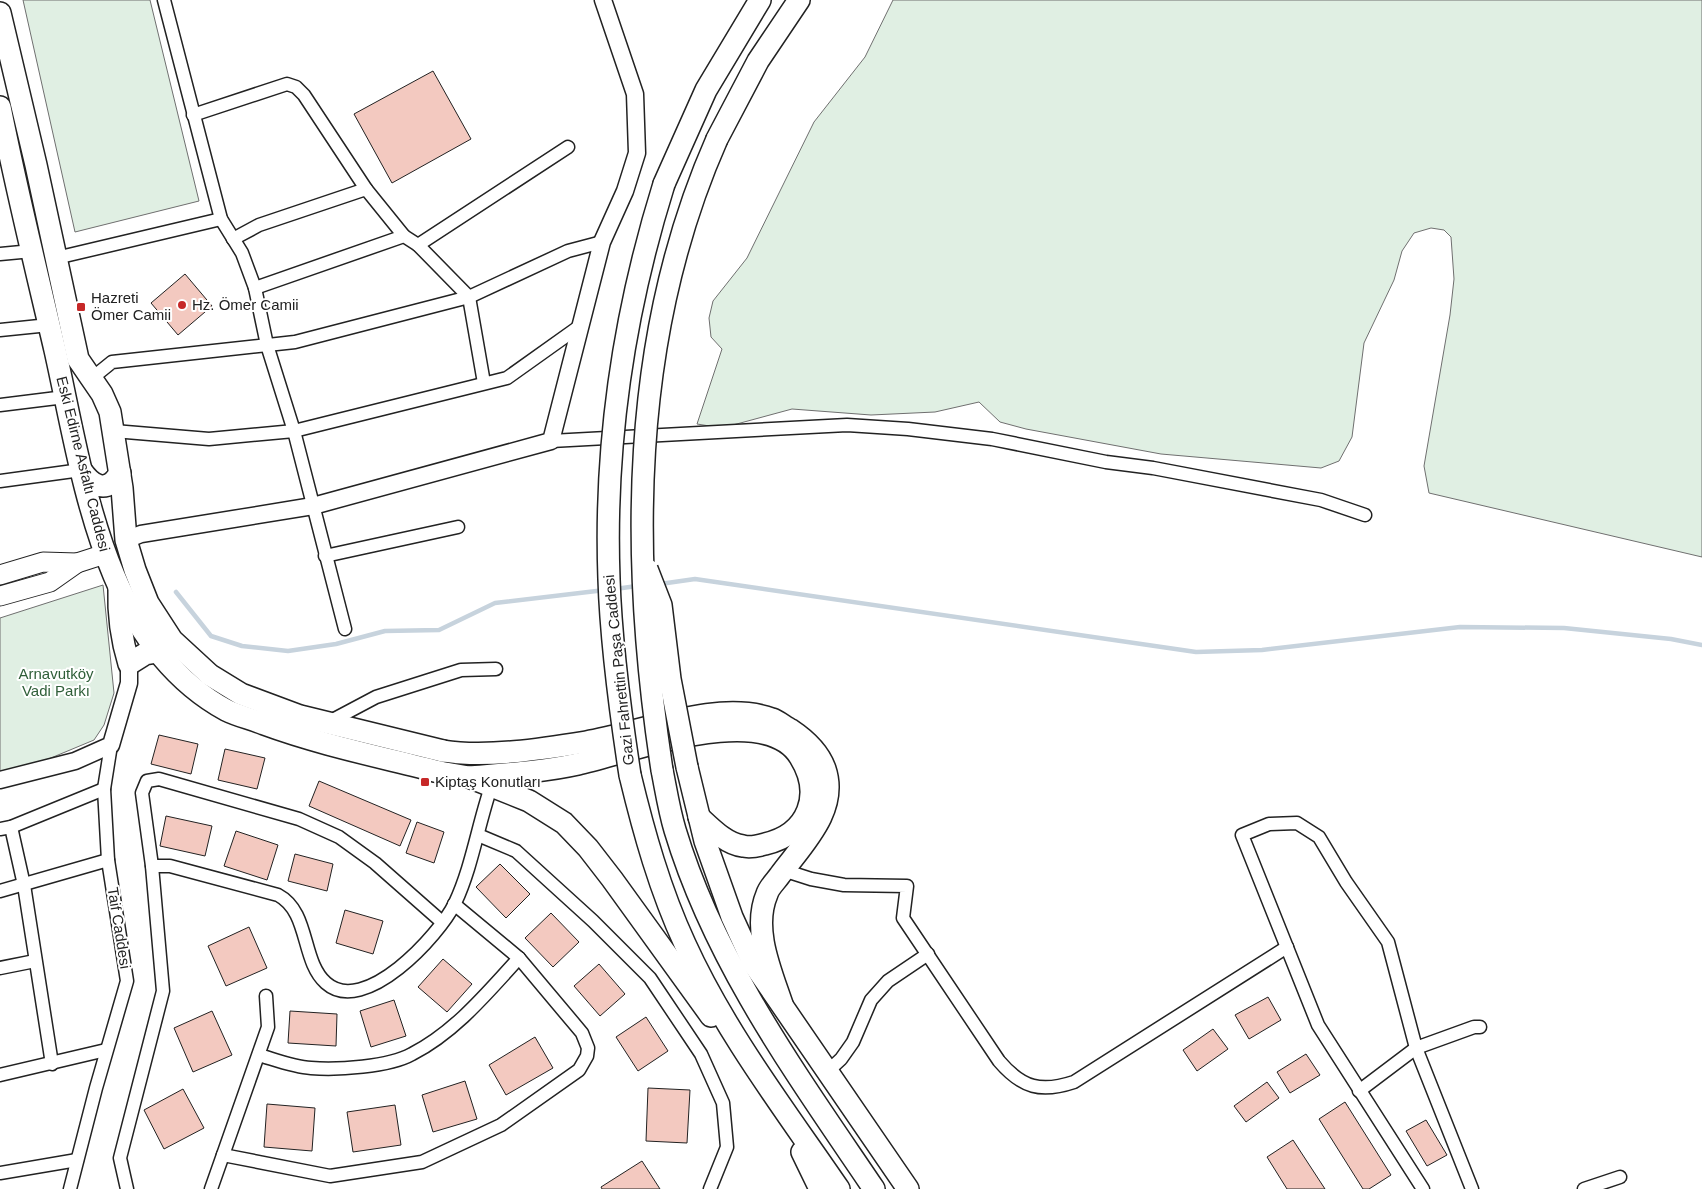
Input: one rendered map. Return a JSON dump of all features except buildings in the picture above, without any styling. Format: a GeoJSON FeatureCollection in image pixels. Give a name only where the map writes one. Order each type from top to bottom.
{"type":"FeatureCollection","features":[{"type":"Feature","properties":{"kind":"main road","name":"Gazi Fahrettin Paşa Caddesi"},"geometry":{"type":"LineString","coordinates":[[742,1046],[700,974],[682,936],[654,866],[630,775],[618,687],[609,582],[610,476],[615,410],[630,310],[664,184],[706,90],[760,0]]}},
{"type":"Feature","properties":{"kind":"main road","name":"Gazi Fahrettin Paşa Caddesi"},"geometry":{"type":"LineString","coordinates":[[799,0],[749,77],[704,168],[681,235],[664,306],[650,394],[645,444],[641,554],[647,650],[662,770],[674,828],[698,893],[736,976],[764,1025],[874,1189]]}},
{"type":"Feature","properties":{"kind":"main road","name":"Eski Edirne Asfaltı Caddesi"},"geometry":{"type":"LineString","coordinates":[[0,13],[78,359],[102,394],[110,412],[120,473],[126,540],[148,603],[172,640],[210,675],[241,694],[300,716],[326,723],[444,751],[466,754],[587,742],[691,717],[742,713],[772,719],[802,737],[821,757],[826,774],[827,799],[814,832],[766,894],[762,940],[782,1004]]}},
{"type":"Feature","properties":{"kind":"main road","name":"Eski Edirne Asfaltı Caddesi"},"geometry":{"type":"LineString","coordinates":[[0,107],[6,172],[32,251],[81,470],[105,554],[138,623],[157,652],[197,690],[227,710],[293,735],[439,772],[469,777]]}},
{"type":"Feature","properties":{"kind":"main road"},"geometry":{"type":"LineString","coordinates":[[32,251],[56,258]]}},
{"type":"Feature","properties":{"kind":"main road"},"geometry":{"type":"LineString","coordinates":[[66,397],[74,387],[91,379]]}},
{"type":"Feature","properties":{"kind":"main road"},"geometry":{"type":"LineString","coordinates":[[81,470],[90,483],[99,486],[110,484],[120,473]]}},
{"type":"Feature","properties":{"kind":"main road"},"geometry":{"type":"LineString","coordinates":[[0,596],[50,582],[77,563],[105,554],[126,540]]}},
{"type":"Feature","properties":{"kind":"main road"},"geometry":{"type":"LineString","coordinates":[[641,554],[661,606],[670,679],[687,767],[705,841],[732,917],[753,963],[908,1189]]}},
{"type":"Feature","properties":{"kind":"main road"},"geometry":{"type":"LineString","coordinates":[[0,575],[43,562],[77,563]]}},
{"type":"Feature","properties":{"kind":"main road"},"geometry":{"type":"LineString","coordinates":[[119,586],[118,609],[121,638],[129,664],[145,654],[157,652]]}},
{"type":"Feature","properties":{"kind":"main road"},"geometry":{"type":"LineString","coordinates":[[469,777],[531,772],[577,765],[697,734],[721,730],[745,730],[767,734],[784,741],[797,752],[809,772],[812,794],[804,820],[788,835],[773,842],[742,846],[714,831],[699,817]]}},
{"type":"Feature","properties":{"kind":"main road"},"geometry":{"type":"LineString","coordinates":[[469,777],[530,801],[564,823],[582,842],[612,879],[703,1007],[726,1033],[742,1046],[839,1189]]}},
{"type":"Feature","properties":{"kind":"main road"},"geometry":{"type":"LineString","coordinates":[[779,1102],[820,1189]]}},
{"type":"Feature","properties":{"kind":"street"},"geometry":{"type":"LineString","coordinates":[[164,0],[221,219],[242,253],[255,288],[267,345],[294,431],[344,629]]}},
{"type":"Feature","properties":{"kind":"street"},"geometry":{"type":"LineString","coordinates":[[551,441],[602,242],[625,191],[636,153],[635,94],[603,0]]}},
{"type":"Feature","properties":{"kind":"street"},"geometry":{"type":"LineString","coordinates":[[193,116],[288,84],[296,87],[304,95],[366,189],[404,236],[418,245],[469,297],[484,383]]}},
{"type":"Feature","properties":{"kind":"street"},"geometry":{"type":"LineString","coordinates":[[418,245],[568,147]]}},
{"type":"Feature","properties":{"kind":"street"},"geometry":{"type":"LineString","coordinates":[[233,239],[259,225],[366,189]]}},
{"type":"Feature","properties":{"kind":"street"},"geometry":{"type":"LineString","coordinates":[[56,258],[221,219]]}},
{"type":"Feature","properties":{"kind":"street"},"geometry":{"type":"LineString","coordinates":[[255,288],[404,236]]}},
{"type":"Feature","properties":{"kind":"street"},"geometry":{"type":"LineString","coordinates":[[91,379],[112,362],[134,358],[294,342],[469,297],[568,251],[602,242]]}},
{"type":"Feature","properties":{"kind":"street"},"geometry":{"type":"LineString","coordinates":[[0,254],[32,251]]}},
{"type":"Feature","properties":{"kind":"street"},"geometry":{"type":"LineString","coordinates":[[0,330],[49,325]]}},
{"type":"Feature","properties":{"kind":"street"},"geometry":{"type":"LineString","coordinates":[[114,431],[210,439],[294,431],[507,378],[580,326]]}},
{"type":"Feature","properties":{"kind":"street"},"geometry":{"type":"LineString","coordinates":[[0,406],[66,397]]}},
{"type":"Feature","properties":{"kind":"street"},"geometry":{"type":"LineString","coordinates":[[126,540],[141,534],[313,506],[551,441],[847,425],[992,439],[1106,462],[1153,468],[1321,500],[1365,515]]}},
{"type":"Feature","properties":{"kind":"street"},"geometry":{"type":"LineString","coordinates":[[0,481],[81,470]]}},
{"type":"Feature","properties":{"kind":"street"},"geometry":{"type":"LineString","coordinates":[[326,556],[458,527]]}},
{"type":"Feature","properties":{"kind":"street","name":"Taif Caddesi"},"geometry":{"type":"LineString","coordinates":[[70,1189],[106,1050],[127,981],[108,860],[104,789],[111,745],[129,683],[129,664]]}},
{"type":"Feature","properties":{"kind":"street"},"geometry":{"type":"LineString","coordinates":[[326,723],[376,697],[461,670],[496,669]]}},
{"type":"Feature","properties":{"kind":"street"},"geometry":{"type":"LineString","coordinates":[[0,780],[75,760],[111,745]]}},
{"type":"Feature","properties":{"kind":"street"},"geometry":{"type":"LineString","coordinates":[[127,1189],[120,1158],[163,991],[152,866],[142,793],[144,784],[155,779],[299,819],[338,836],[374,863],[442,922]]}},
{"type":"Feature","properties":{"kind":"street"},"geometry":{"type":"LineString","coordinates":[[152,866],[170,866],[278,895],[286,899],[296,914],[318,973],[332,988],[342,992],[363,990],[389,975],[430,938],[454,904],[478,835],[491,787]]}},
{"type":"Feature","properties":{"kind":"street"},"geometry":{"type":"LineString","coordinates":[[52,1064],[24,885],[5,828],[104,789]]}},
{"type":"Feature","properties":{"kind":"street"},"geometry":{"type":"LineString","coordinates":[[1423,1189],[1318,1025],[1242,835],[1269,824],[1297,823],[1319,836],[1346,882],[1388,942],[1416,1048],[1472,1189]]}},
{"type":"Feature","properties":{"kind":"street"},"geometry":{"type":"LineString","coordinates":[[478,835],[516,851],[593,921],[650,978],[701,1054],[723,1103],[727,1147],[710,1189]]}},
{"type":"Feature","properties":{"kind":"street"},"geometry":{"type":"LineString","coordinates":[[0,891],[108,860]]}},
{"type":"Feature","properties":{"kind":"street"},"geometry":{"type":"LineString","coordinates":[[783,870],[811,879],[844,885],[907,886],[903,918],[1011,1075],[1028,1084],[1052,1089],[1074,1082],[1287,947]]}},
{"type":"Feature","properties":{"kind":"street"},"geometry":{"type":"LineString","coordinates":[[223,1155],[330,1176],[422,1162],[502,1125],[579,1070],[587,1056],[588,1048],[582,1033],[519,958],[454,904]]}},
{"type":"Feature","properties":{"kind":"street"},"geometry":{"type":"LineString","coordinates":[[828,1071],[841,1059],[853,1042],[871,1000],[888,981],[928,954]]}},
{"type":"Feature","properties":{"kind":"street"},"geometry":{"type":"LineString","coordinates":[[259,1055],[309,1068],[345,1068],[376,1064],[411,1055],[467,1014],[519,958]]}},
{"type":"Feature","properties":{"kind":"street"},"geometry":{"type":"LineString","coordinates":[[0,968],[36,961]]}},
{"type":"Feature","properties":{"kind":"street"},"geometry":{"type":"LineString","coordinates":[[211,1189],[268,1027],[266,996]]}},
{"type":"Feature","properties":{"kind":"street"},"geometry":{"type":"LineString","coordinates":[[1360,1091],[1416,1048],[1474,1027],[1480,1027]]}},
{"type":"Feature","properties":{"kind":"street"},"geometry":{"type":"LineString","coordinates":[[0,1075],[106,1050]]}},
{"type":"Feature","properties":{"kind":"street"},"geometry":{"type":"LineString","coordinates":[[0,1173],[77,1160]]}},
{"type":"Feature","properties":{"kind":"street"},"geometry":{"type":"LineString","coordinates":[[1584,1189],[1620,1177]]}},
{"type":"Feature","properties":{"kind":"green space"},"geometry":{"type":"Polygon","coordinates":[[[23,0],[150,0],[199,201],[75,232],[23,0]]]}},
{"type":"Feature","properties":{"kind":"green space"},"geometry":{"type":"Polygon","coordinates":[[[893,0],[1702,0],[1702,557],[1429,493],[1424,466],[1450,315],[1454,279],[1451,237],[1444,230],[1431,228],[1414,233],[1402,251],[1394,280],[1364,343],[1352,437],[1339,461],[1321,468],[1161,454],[1026,429],[1000,422],[979,402],[935,412],[871,415],[792,409],[722,428],[697,424],[722,349],[711,337],[709,318],[713,301],[747,258],[814,122],[865,57],[893,0]]]}},
{"type":"Feature","properties":{"kind":"green space","name":"Arnavutköy Vadi Parkı"},"geometry":{"type":"Polygon","coordinates":[[[103,585],[114,693],[104,725],[94,740],[46,760],[0,772],[0,618],[103,585]]]}},
{"type":"Feature","properties":{"kind":"waterway"},"geometry":{"type":"LineString","coordinates":[[660,584],[695,579],[1196,652],[1262,650],[1460,627],[1564,628],[1671,639],[1702,645]]}},
{"type":"Feature","properties":{"kind":"waterway"},"geometry":{"type":"LineString","coordinates":[[615,589],[637,586]]}},
{"type":"Feature","properties":{"kind":"waterway"},"geometry":{"type":"LineString","coordinates":[[176,592],[211,636],[242,646],[288,651],[336,644],[385,631],[439,630],[495,603],[605,590]]}},
{"type":"Feature","properties":{"kind":"place","name":"Hz. Ömer Camii"},"geometry":{"type":"Point","coordinates":[182,305]}},
{"type":"Feature","properties":{"kind":"place","name":"Hazreti Ömer Camii"},"geometry":{"type":"Point","coordinates":[81,307]}},
{"type":"Feature","properties":{"kind":"place","name":"Kiptaş Konutları"},"geometry":{"type":"Point","coordinates":[425,782]}}]}
